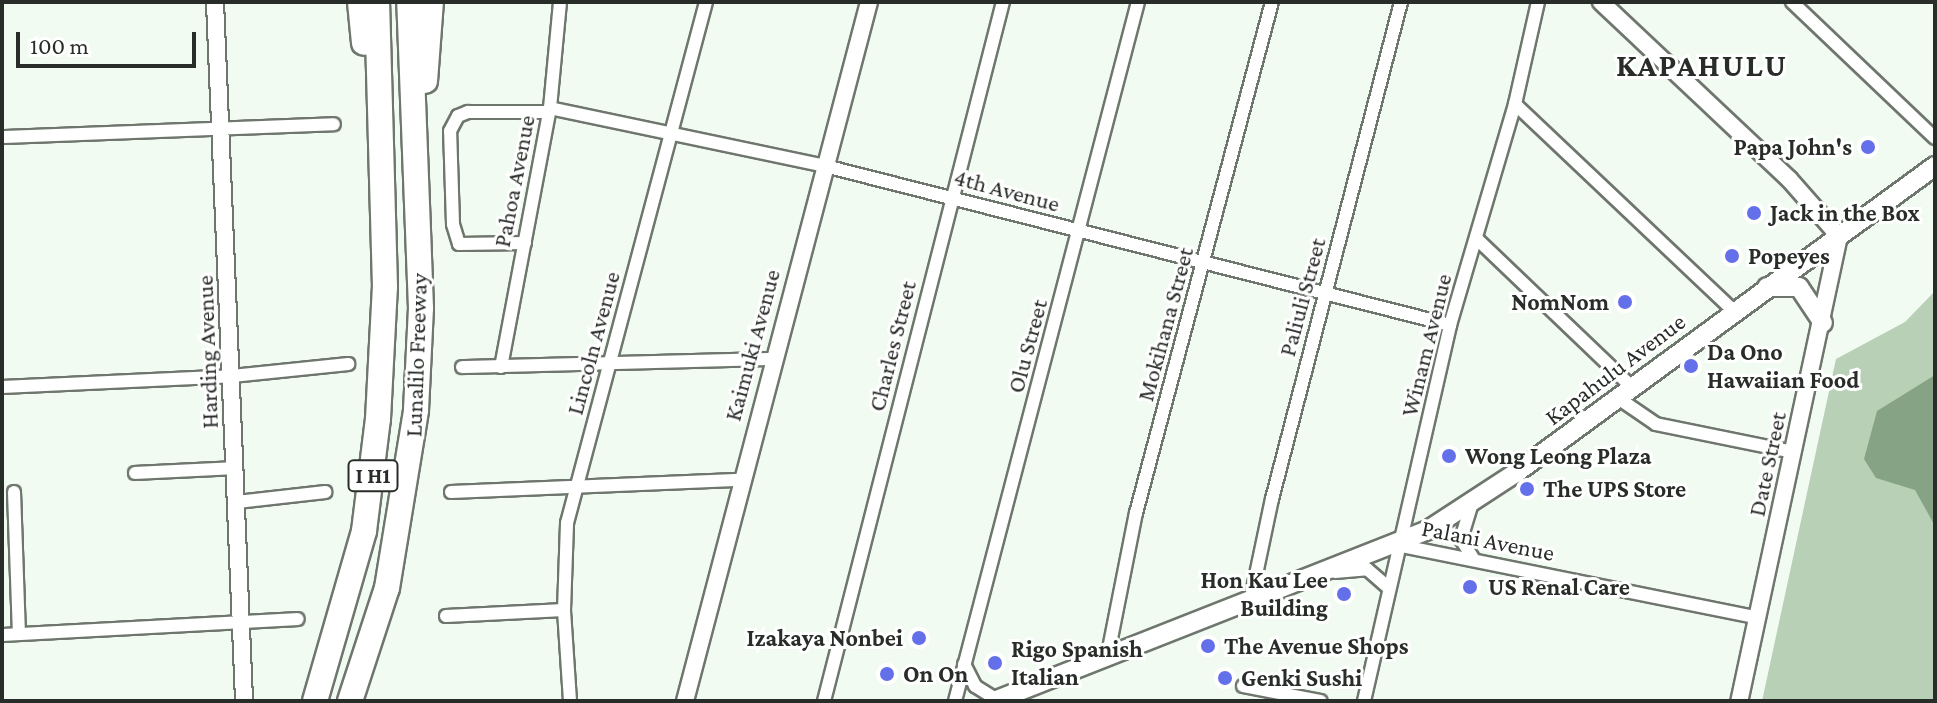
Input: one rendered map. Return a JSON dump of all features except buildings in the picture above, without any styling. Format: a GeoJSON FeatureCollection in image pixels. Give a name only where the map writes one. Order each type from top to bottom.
{"type":"FeatureCollection","features":[{"type":"Feature","properties":{"kind":"highway"},"geometry":{"type":"LineString","coordinates":[[360,2],[384,244]]}},
{"type":"Feature","properties":{"kind":"highway","name":"Lunalilo Freeway"},"geometry":{"type":"LineString","coordinates":[[315,701],[355,572],[370,498],[385,336],[377,2]]}},
{"type":"Feature","properties":{"kind":"highway","name":"Lunalilo Freeway"},"geometry":{"type":"LineString","coordinates":[[350,701],[387,588],[409,471],[420,357],[409,2]]}},
{"type":"Feature","properties":{"kind":"highway"},"geometry":{"type":"LineString","coordinates":[[417,191],[431,2]]}},
{"type":"Feature","properties":{"kind":"main road","name":"Kapahulu Avenue"},"geometry":{"type":"LineString","coordinates":[[996,700],[1397,545],[1473,503],[1935,166]]}},
{"type":"Feature","properties":{"kind":"main road"},"geometry":{"type":"LineString","coordinates":[[1767,287],[1799,287],[1823,323]]}},
{"type":"Feature","properties":{"kind":"street","name":"Harding Avenue"},"geometry":{"type":"LineString","coordinates":[[215,2],[244,701]]}},
{"type":"Feature","properties":{"kind":"street","name":"Pahoa Avenue"},"geometry":{"type":"LineString","coordinates":[[501,367],[550,110],[560,2]]}},
{"type":"Feature","properties":{"kind":"street","name":"Lincoln Avenue"},"geometry":{"type":"LineString","coordinates":[[570,701],[564,610],[567,523],[706,2]]}},
{"type":"Feature","properties":{"kind":"street","name":"Kaimuki Avenue"},"geometry":{"type":"LineString","coordinates":[[685,701],[772,359],[869,2]]}},
{"type":"Feature","properties":{"kind":"street","name":"Charles Street"},"geometry":{"type":"LineString","coordinates":[[824,701],[1003,2]]}},
{"type":"Feature","properties":{"kind":"street","name":"Olu Street"},"geometry":{"type":"LineString","coordinates":[[955,701],[1081,233],[1138,2]]}},
{"type":"Feature","properties":{"kind":"street","name":"Mokihana Street"},"geometry":{"type":"LineString","coordinates":[[1107,659],[1136,513],[1272,2]]}},
{"type":"Feature","properties":{"kind":"street","name":"Paliuli Street"},"geometry":{"type":"LineString","coordinates":[[1250,603],[1401,2]]}},
{"type":"Feature","properties":{"kind":"street","name":"Winam Avenue"},"geometry":{"type":"LineString","coordinates":[[1364,701],[1397,545],[1450,325],[1515,104],[1538,2]]}},
{"type":"Feature","properties":{"kind":"street"},"geometry":{"type":"LineString","coordinates":[[1601,2],[1789,179],[1839,236]]}},
{"type":"Feature","properties":{"kind":"street"},"geometry":{"type":"LineString","coordinates":[[1792,2],[1935,138]]}},
{"type":"Feature","properties":{"kind":"street"},"geometry":{"type":"LineString","coordinates":[[1515,104],[1734,311]]}},
{"type":"Feature","properties":{"kind":"street","name":"4th Avenue"},"geometry":{"type":"LineString","coordinates":[[525,243],[459,244],[453,224],[448,137],[454,120],[468,112],[550,110],[672,132],[825,166],[1450,325]]}},
{"type":"Feature","properties":{"kind":"street"},"geometry":{"type":"LineString","coordinates":[[2,137],[334,124]]}},
{"type":"Feature","properties":{"kind":"street","name":"Date Street"},"geometry":{"type":"LineString","coordinates":[[1739,701],[1823,323],[1839,236]]}},
{"type":"Feature","properties":{"kind":"street"},"geometry":{"type":"LineString","coordinates":[[1477,239],[1656,424],[1794,452]]}},
{"type":"Feature","properties":{"kind":"street"},"geometry":{"type":"LineString","coordinates":[[462,367],[609,367],[772,359]]}},
{"type":"Feature","properties":{"kind":"street"},"geometry":{"type":"LineString","coordinates":[[2,387],[232,376],[348,364]]}},
{"type":"Feature","properties":{"kind":"street"},"geometry":{"type":"LineString","coordinates":[[135,473],[236,468]]}},
{"type":"Feature","properties":{"kind":"street"},"geometry":{"type":"LineString","coordinates":[[451,492],[741,480]]}},
{"type":"Feature","properties":{"kind":"street"},"geometry":{"type":"LineString","coordinates":[[14,492],[19,634]]}},
{"type":"Feature","properties":{"kind":"street"},"geometry":{"type":"LineString","coordinates":[[237,502],[325,492]]}},
{"type":"Feature","properties":{"kind":"street"},"geometry":{"type":"LineString","coordinates":[[1473,503],[1461,539],[1473,558]]}},
{"type":"Feature","properties":{"kind":"street","name":"Palani Avenue"},"geometry":{"type":"LineString","coordinates":[[1397,545],[1758,618]]}},
{"type":"Feature","properties":{"kind":"street"},"geometry":{"type":"LineString","coordinates":[[1327,573],[1367,569],[1388,587]]}},
{"type":"Feature","properties":{"kind":"street"},"geometry":{"type":"LineString","coordinates":[[446,616],[564,610]]}},
{"type":"Feature","properties":{"kind":"street"},"geometry":{"type":"LineString","coordinates":[[2,635],[298,619]]}},
{"type":"Feature","properties":{"kind":"street"},"geometry":{"type":"LineString","coordinates":[[964,664],[975,686],[996,700]]}},
{"type":"Feature","properties":{"kind":"street"},"geometry":{"type":"LineString","coordinates":[[1243,686],[1321,701]]}},
{"type":"Feature","properties":{"kind":"shaded area"},"geometry":{"type":"Polygon","coordinates":[[[1935,291],[1935,701],[1762,701],[1836,359],[1905,322],[1935,291]]]}},
{"type":"Feature","properties":{"kind":"shaded area"},"geometry":{"type":"Polygon","coordinates":[[[1935,375],[1935,526],[1915,490],[1876,478],[1864,459],[1877,411],[1935,375]]]}},
{"type":"Feature","properties":{"kind":"place","name":"Papa John's"},"geometry":{"type":"Point","coordinates":[1868,147]}},
{"type":"Feature","properties":{"kind":"place","name":"Jack in the Box"},"geometry":{"type":"Point","coordinates":[1754,213]}},
{"type":"Feature","properties":{"kind":"place","name":"Popeyes"},"geometry":{"type":"Point","coordinates":[1732,256]}},
{"type":"Feature","properties":{"kind":"place","name":"NomNom"},"geometry":{"type":"Point","coordinates":[1625,302]}},
{"type":"Feature","properties":{"kind":"place","name":"Da Ono Hawaiian Food"},"geometry":{"type":"Point","coordinates":[1691,366]}},
{"type":"Feature","properties":{"kind":"place","name":"Wong Leong Plaza"},"geometry":{"type":"Point","coordinates":[1449,456]}},
{"type":"Feature","properties":{"kind":"place","name":"The UPS Store"},"geometry":{"type":"Point","coordinates":[1527,489]}},
{"type":"Feature","properties":{"kind":"place","name":"US Renal Care"},"geometry":{"type":"Point","coordinates":[1470,587]}},
{"type":"Feature","properties":{"kind":"place","name":"Hon Kau Lee Building"},"geometry":{"type":"Point","coordinates":[1344,594]}},
{"type":"Feature","properties":{"kind":"place","name":"Izakaya Nonbei"},"geometry":{"type":"Point","coordinates":[919,638]}},
{"type":"Feature","properties":{"kind":"place","name":"The Avenue Shops"},"geometry":{"type":"Point","coordinates":[1208,646]}},
{"type":"Feature","properties":{"kind":"place","name":"Rigo Spanish Italian"},"geometry":{"type":"Point","coordinates":[995,663]}},
{"type":"Feature","properties":{"kind":"place","name":"On On"},"geometry":{"type":"Point","coordinates":[887,674]}},
{"type":"Feature","properties":{"kind":"place","name":"Genki Sushi"},"geometry":{"type":"Point","coordinates":[1225,678]}},
{"type":"Feature","properties":{"kind":"district","name":"KAPAHULU"},"geometry":{"type":"Point","coordinates":[1702,65]}}]}
